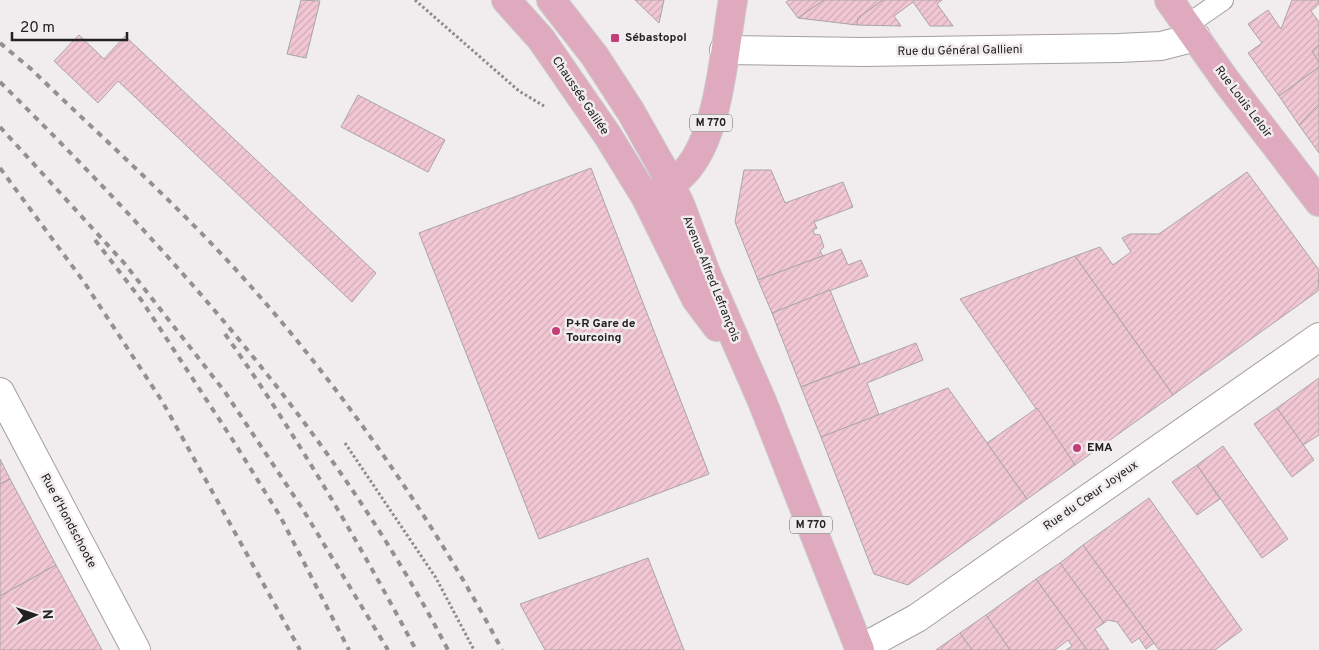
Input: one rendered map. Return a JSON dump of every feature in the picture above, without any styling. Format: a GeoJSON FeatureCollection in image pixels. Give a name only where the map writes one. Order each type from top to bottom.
{"type":"FeatureCollection","features":[{"type":"Feature","properties":{"kind":"main road","name":"Chaussée Galilée"},"geometry":{"type":"LineString","coordinates":[[506,0],[542,39],[646,198]]}},
{"type":"Feature","properties":{"kind":"main road"},"geometry":{"type":"LineString","coordinates":[[551,0],[594,55],[631,112],[670,185]]}},
{"type":"Feature","properties":{"kind":"main road","name":"M 770"},"geometry":{"type":"LineString","coordinates":[[646,198],[670,185],[692,164],[708,131],[715,107],[733,0]]}},
{"type":"Feature","properties":{"kind":"main road","name":"Rue Louis Leloir"},"geometry":{"type":"LineString","coordinates":[[1169,0],[1251,115],[1319,202]]}},
{"type":"Feature","properties":{"kind":"main road","name":"Avenue Alfred Lefrançois"},"geometry":{"type":"LineString","coordinates":[[670,185],[750,374],[860,650]]}},
{"type":"Feature","properties":{"kind":"main road","name":"Avenue Alfred Lefrançois"},"geometry":{"type":"LineString","coordinates":[[646,198],[696,299],[750,374]]}},
{"type":"Feature","properties":{"kind":"street","name":"Rue du Général Gallieni"},"geometry":{"type":"LineString","coordinates":[[724,50],[864,52],[1120,48],[1161,46],[1192,31]]}},
{"type":"Feature","properties":{"kind":"street","name":"Rue du Cœur Joyeux"},"geometry":{"type":"LineString","coordinates":[[860,650],[917,618],[1319,337]]}},
{"type":"Feature","properties":{"kind":"street","name":"Rue d'Hondschoote"},"geometry":{"type":"LineString","coordinates":[[0,392],[136,650]]}},
{"type":"Feature","properties":{"kind":"lane"},"geometry":{"type":"LineString","coordinates":[[1192,31],[1223,0]]}},
{"type":"Feature","properties":{"kind":"path"},"geometry":{"type":"LineString","coordinates":[[415,0],[518,91],[551,109]]}},
{"type":"Feature","properties":{"kind":"path"},"geometry":{"type":"LineString","coordinates":[[345,443],[436,578],[474,650]]}},
{"type":"Feature","properties":{"kind":"building"},"geometry":{"type":"Polygon","coordinates":[[[301,0],[320,1],[306,58],[287,54],[301,0]]]}},
{"type":"Feature","properties":{"kind":"building"},"geometry":{"type":"Polygon","coordinates":[[[635,0],[664,0],[659,23],[635,0]]]}},
{"type":"Feature","properties":{"kind":"building"},"geometry":{"type":"Polygon","coordinates":[[[789,0],[824,0],[798,18],[786,2],[789,0]]]}},
{"type":"Feature","properties":{"kind":"building"},"geometry":{"type":"Polygon","coordinates":[[[824,0],[883,0],[858,18],[857,25],[798,18],[824,0]]]}},
{"type":"Feature","properties":{"kind":"building"},"geometry":{"type":"Polygon","coordinates":[[[883,0],[942,0],[937,4],[953,26],[930,26],[913,2],[894,16],[901,26],[857,25],[858,18],[883,0]]]}},
{"type":"Feature","properties":{"kind":"building"},"geometry":{"type":"Polygon","coordinates":[[[1292,0],[1319,0],[1319,4],[1311,11],[1319,22],[1319,45],[1312,51],[1319,62],[1319,67],[1279,96],[1248,53],[1262,43],[1248,24],[1268,10],[1281,29],[1292,0]]]}},
{"type":"Feature","properties":{"kind":"building"},"geometry":{"type":"Polygon","coordinates":[[[79,35],[104,59],[125,36],[376,273],[352,302],[118,81],[98,103],[54,61],[79,35]]]}},
{"type":"Feature","properties":{"kind":"building"},"geometry":{"type":"Polygon","coordinates":[[[1319,45],[1319,62],[1312,51],[1319,45]]]}},
{"type":"Feature","properties":{"kind":"building"},"geometry":{"type":"Polygon","coordinates":[[[1319,67],[1319,104],[1299,125],[1279,96],[1319,67]]]}},
{"type":"Feature","properties":{"kind":"building"},"geometry":{"type":"Polygon","coordinates":[[[358,95],[445,140],[428,172],[341,127],[358,95]]]}},
{"type":"Feature","properties":{"kind":"building"},"geometry":{"type":"Polygon","coordinates":[[[1319,104],[1319,153],[1299,125],[1319,104]]]}},
{"type":"Feature","properties":{"kind":"building","name":"P+R Gare de Tourcoing"},"geometry":{"type":"Polygon","coordinates":[[[591,168],[709,474],[539,539],[419,233],[591,168]]]}},
{"type":"Feature","properties":{"kind":"building"},"geometry":{"type":"Polygon","coordinates":[[[744,170],[771,170],[785,203],[843,182],[853,207],[814,222],[817,228],[813,230],[814,234],[820,235],[824,247],[820,251],[823,256],[758,280],[735,222],[744,170]]]}},
{"type":"Feature","properties":{"kind":"building"},"geometry":{"type":"Polygon","coordinates":[[[1247,172],[1319,270],[1318,291],[1173,395],[1075,256],[1100,247],[1113,265],[1131,252],[1122,238],[1130,234],[1159,234],[1247,172]]]}},
{"type":"Feature","properties":{"kind":"building"},"geometry":{"type":"Polygon","coordinates":[[[841,249],[848,265],[861,260],[868,276],[772,313],[758,280],[841,249]]]}},
{"type":"Feature","properties":{"kind":"building"},"geometry":{"type":"Polygon","coordinates":[[[1075,256],[1173,395],[1075,465],[960,299],[1075,256]]]}},
{"type":"Feature","properties":{"kind":"building"},"geometry":{"type":"Polygon","coordinates":[[[830,290],[860,364],[801,387],[772,313],[830,290]]]}},
{"type":"Feature","properties":{"kind":"building"},"geometry":{"type":"Polygon","coordinates":[[[916,343],[923,360],[867,383],[879,415],[821,437],[801,387],[916,343]]]}},
{"type":"Feature","properties":{"kind":"building"},"geometry":{"type":"Polygon","coordinates":[[[1319,378],[1319,435],[1303,445],[1277,408],[1319,378]]]}},
{"type":"Feature","properties":{"kind":"building"},"geometry":{"type":"Polygon","coordinates":[[[948,388],[1027,499],[908,585],[874,574],[821,437],[948,388]]]}},
{"type":"Feature","properties":{"kind":"building"},"geometry":{"type":"Polygon","coordinates":[[[1037,408],[1075,465],[1027,499],[987,443],[1037,408]]]}},
{"type":"Feature","properties":{"kind":"building"},"geometry":{"type":"Polygon","coordinates":[[[1277,408],[1314,460],[1292,477],[1254,424],[1277,408]]]}},
{"type":"Feature","properties":{"kind":"building"},"geometry":{"type":"Polygon","coordinates":[[[1223,446],[1288,539],[1262,558],[1197,465],[1223,446]]]}},
{"type":"Feature","properties":{"kind":"building"},"geometry":{"type":"Polygon","coordinates":[[[0,459],[10,479],[0,484],[0,459]]]}},
{"type":"Feature","properties":{"kind":"building"},"geometry":{"type":"Polygon","coordinates":[[[1197,465],[1220,499],[1197,515],[1172,482],[1197,465]]]}},
{"type":"Feature","properties":{"kind":"building"},"geometry":{"type":"Polygon","coordinates":[[[10,479],[56,565],[0,596],[0,484],[10,479]]]}},
{"type":"Feature","properties":{"kind":"building"},"geometry":{"type":"Polygon","coordinates":[[[1149,498],[1242,630],[1215,650],[1159,650],[1083,545],[1149,498]]]}},
{"type":"Feature","properties":{"kind":"building"},"geometry":{"type":"Polygon","coordinates":[[[1083,545],[1154,643],[1146,649],[1139,638],[1132,643],[1117,622],[1108,620],[1104,623],[1060,563],[1083,545]]]}},
{"type":"Feature","properties":{"kind":"building"},"geometry":{"type":"Polygon","coordinates":[[[648,558],[684,650],[545,650],[520,604],[648,558]]]}},
{"type":"Feature","properties":{"kind":"building"},"geometry":{"type":"Polygon","coordinates":[[[1060,563],[1104,623],[1095,629],[1109,650],[1087,650],[1036,579],[1060,563]]]}},
{"type":"Feature","properties":{"kind":"building"},"geometry":{"type":"Polygon","coordinates":[[[56,565],[102,650],[0,650],[0,596],[56,565]]]}},
{"type":"Feature","properties":{"kind":"building"},"geometry":{"type":"Polygon","coordinates":[[[1036,579],[1087,650],[1066,650],[1072,646],[1068,640],[1055,650],[1010,650],[986,615],[1036,579]]]}},
{"type":"Feature","properties":{"kind":"building"},"geometry":{"type":"Polygon","coordinates":[[[986,615],[1010,650],[972,650],[960,633],[986,615]]]}},
{"type":"Feature","properties":{"kind":"building"},"geometry":{"type":"Polygon","coordinates":[[[960,633],[972,650],[936,650],[960,633]]]}},
{"type":"Feature","properties":{"kind":"railway"},"geometry":{"type":"LineString","coordinates":[[0,43],[31,69],[143,175],[208,240],[291,333],[369,435],[406,488],[440,542],[502,650]]}},
{"type":"Feature","properties":{"kind":"railway"},"geometry":{"type":"LineString","coordinates":[[0,82],[127,212],[188,279],[303,420],[355,494],[404,571],[448,650]]}},
{"type":"Feature","properties":{"kind":"railway"},"geometry":{"type":"LineString","coordinates":[[0,127],[125,264],[225,392],[302,508],[388,650]]}},
{"type":"Feature","properties":{"kind":"railway"},"geometry":{"type":"LineString","coordinates":[[0,168],[84,282],[162,401],[300,650]]}},
{"type":"Feature","properties":{"kind":"railway"},"geometry":{"type":"LineString","coordinates":[[95,240],[142,301],[280,516],[349,650]]}},
{"type":"Feature","properties":{"kind":"railway"},"geometry":{"type":"LineString","coordinates":[[225,334],[301,449],[372,569],[416,650]]}},
{"type":"Feature","properties":{"kind":"place","name":"Sébastopol"},"geometry":{"type":"Point","coordinates":[615,38]}},
{"type":"Feature","properties":{"kind":"place","name":"P+R Gare de Tourcoing"},"geometry":{"type":"Point","coordinates":[556,331]}},
{"type":"Feature","properties":{"kind":"place","name":"EMA"},"geometry":{"type":"Point","coordinates":[1077,448]}}]}
